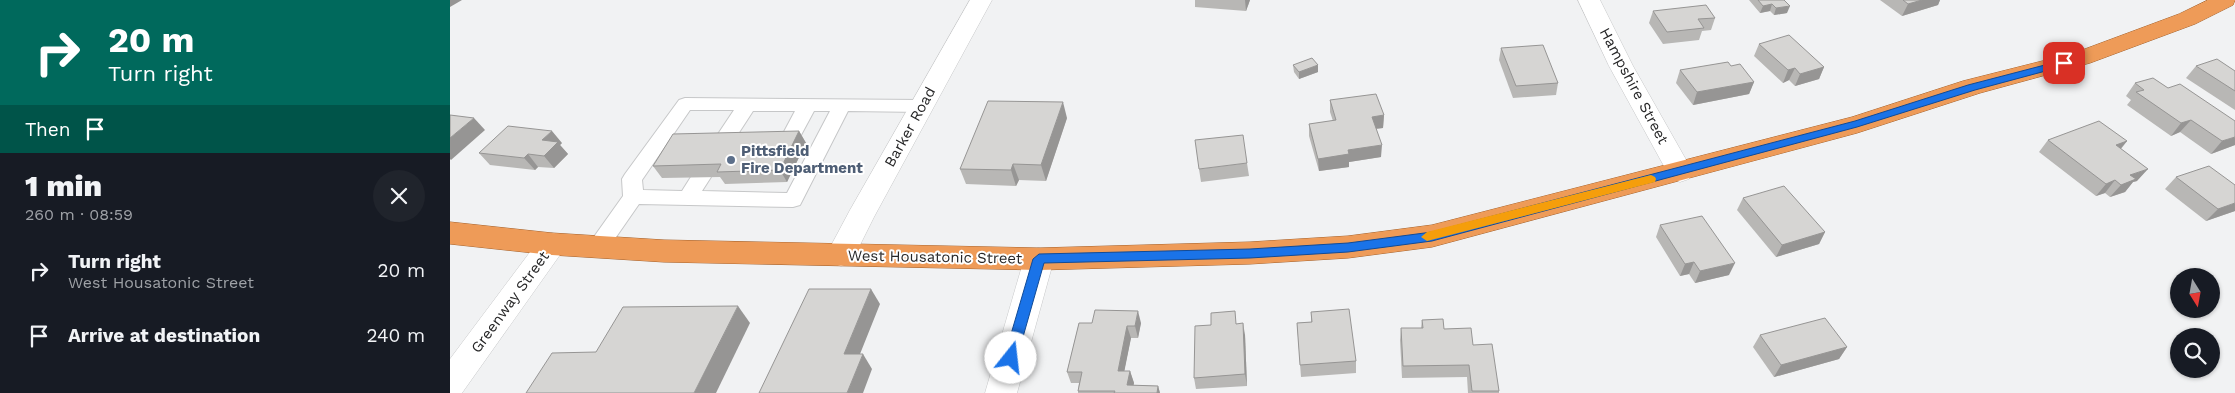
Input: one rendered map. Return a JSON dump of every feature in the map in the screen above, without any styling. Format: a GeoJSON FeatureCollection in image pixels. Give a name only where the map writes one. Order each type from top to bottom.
{"type":"FeatureCollection","features":[{"type":"Feature","properties":{"kind":"highway","name":"West Housatonic Street"},"geometry":{"type":"LineString","coordinates":[[450,233],[552,244],[664,251],[1039,259],[1250,253],[1348,247],[1432,236],[1857,124],[1972,87],[2082,58],[2187,19],[2225,0]]}},
{"type":"Feature","properties":{"kind":"street","name":"Barker Road"},"geometry":{"type":"LineString","coordinates":[[841,255],[860,217],[981,0]]}},
{"type":"Feature","properties":{"kind":"street","name":"Hampshire Street"},"geometry":{"type":"LineString","coordinates":[[1589,0],[1621,66],[1680,172]]}},
{"type":"Feature","properties":{"kind":"street","name":"Greenway Street"},"geometry":{"type":"LineString","coordinates":[[450,384],[552,244]]}},
{"type":"Feature","properties":{"kind":"street"},"geometry":{"type":"LineString","coordinates":[[1001,393],[1039,259]]}},
{"type":"Feature","properties":{"kind":"lane"},"geometry":{"type":"LineString","coordinates":[[598,247],[633,197],[632,179],[686,104],[922,106]]}},
{"type":"Feature","properties":{"kind":"lane"},"geometry":{"type":"LineString","coordinates":[[720,146],[746,105]]}},
{"type":"Feature","properties":{"kind":"lane"},"geometry":{"type":"LineString","coordinates":[[787,143],[808,105]]}},
{"type":"Feature","properties":{"kind":"lane"},"geometry":{"type":"LineString","coordinates":[[633,197],[688,198],[760,191],[792,200],[842,105]]}},
{"type":"Feature","properties":{"kind":"lane"},"geometry":{"type":"LineString","coordinates":[[688,198],[701,177]]}},
{"type":"Feature","properties":{"kind":"building"},"geometry":{"type":"Polygon","coordinates":[[[1758,0],[1784,0],[1790,6],[1776,8],[1772,4],[1763,6],[1758,0]]]}},
{"type":"Feature","properties":{"kind":"building"},"geometry":{"type":"Polygon","coordinates":[[[1903,0],[1922,0],[1908,4],[1903,0]]]}},
{"type":"Feature","properties":{"kind":"building"},"geometry":{"type":"Polygon","coordinates":[[[1706,5],[1715,18],[1698,19],[1704,28],[1667,32],[1653,11],[1706,5]]]}},
{"type":"Feature","properties":{"kind":"building"},"geometry":{"type":"Polygon","coordinates":[[[1789,35],[1824,67],[1800,74],[1795,68],[1788,70],[1759,44],[1789,35]]]}},
{"type":"Feature","properties":{"kind":"building"},"geometry":{"type":"Polygon","coordinates":[[[1543,45],[1558,83],[1516,86],[1501,48],[1543,45]]]}},
{"type":"Feature","properties":{"kind":"building"},"geometry":{"type":"Polygon","coordinates":[[[1312,58],[1318,65],[1299,72],[1293,65],[1312,58]]]}},
{"type":"Feature","properties":{"kind":"building"},"geometry":{"type":"Polygon","coordinates":[[[2217,59],[2235,71],[2235,91],[2196,66],[2217,59]]]}},
{"type":"Feature","properties":{"kind":"building"},"geometry":{"type":"Polygon","coordinates":[[[1728,62],[1731,66],[1740,64],[1754,82],[1697,92],[1680,70],[1728,62]]]}},
{"type":"Feature","properties":{"kind":"building"},"geometry":{"type":"Polygon","coordinates":[[[2153,78],[2168,88],[2180,84],[2235,121],[2235,137],[2222,141],[2191,120],[2181,123],[2136,92],[2144,90],[2135,83],[2153,78]]]}},
{"type":"Feature","properties":{"kind":"building"},"geometry":{"type":"Polygon","coordinates":[[[1376,94],[1384,115],[1372,117],[1382,145],[1348,150],[1349,154],[1318,159],[1309,124],[1336,120],[1330,100],[1376,94]]]}},
{"type":"Feature","properties":{"kind":"building"},"geometry":{"type":"Polygon","coordinates":[[[988,101],[1063,102],[1041,165],[1013,164],[1011,170],[960,169],[988,101]]]}},
{"type":"Feature","properties":{"kind":"building"},"geometry":{"type":"Polygon","coordinates":[[[450,115],[474,118],[450,138],[450,115]]]}},
{"type":"Feature","properties":{"kind":"building"},"geometry":{"type":"Polygon","coordinates":[[[2099,121],[2127,141],[2116,145],[2148,169],[2130,175],[2136,179],[2121,185],[2115,180],[2106,184],[2048,140],[2099,121]]]}},
{"type":"Feature","properties":{"kind":"building"},"geometry":{"type":"Polygon","coordinates":[[[508,126],[552,131],[542,140],[558,142],[544,156],[528,154],[524,158],[479,153],[508,126]]]}},
{"type":"Feature","properties":{"kind":"building"},"geometry":{"type":"Polygon","coordinates":[[[799,131],[780,170],[717,172],[721,164],[653,166],[673,134],[799,131]]]}},
{"type":"Feature","properties":{"kind":"building"},"geometry":{"type":"Polygon","coordinates":[[[1243,135],[1247,163],[1199,169],[1195,140],[1243,135]]]}},
{"type":"Feature","properties":{"kind":"building"},"geometry":{"type":"Polygon","coordinates":[[[2209,166],[2235,185],[2235,203],[2218,209],[2176,177],[2209,166]]]}},
{"type":"Feature","properties":{"kind":"building"},"geometry":{"type":"Polygon","coordinates":[[[1784,186],[1825,232],[1782,245],[1743,198],[1784,186]]]}},
{"type":"Feature","properties":{"kind":"building"},"geometry":{"type":"Polygon","coordinates":[[[1702,216],[1735,263],[1700,271],[1694,262],[1685,264],[1660,225],[1702,216]]]}},
{"type":"Feature","properties":{"kind":"building"},"geometry":{"type":"Polygon","coordinates":[[[809,289],[871,289],[844,354],[863,354],[847,393],[759,393],[809,289]]]}},
{"type":"Feature","properties":{"kind":"building"},"geometry":{"type":"Polygon","coordinates":[[[738,306],[694,393],[526,393],[552,353],[596,352],[623,307],[738,306]]]}},
{"type":"Feature","properties":{"kind":"building"},"geometry":{"type":"Polygon","coordinates":[[[1349,309],[1356,361],[1300,365],[1297,323],[1312,322],[1311,312],[1349,309]]]}},
{"type":"Feature","properties":{"kind":"building"},"geometry":{"type":"Polygon","coordinates":[[[1095,310],[1138,311],[1135,326],[1127,326],[1118,371],[1130,371],[1127,385],[1158,386],[1157,393],[1078,391],[1082,372],[1067,372],[1079,323],[1092,323],[1095,310]]]}},
{"type":"Feature","properties":{"kind":"building"},"geometry":{"type":"Polygon","coordinates":[[[1235,311],[1236,324],[1243,323],[1245,374],[1194,378],[1195,326],[1211,325],[1211,313],[1235,311]]]}},
{"type":"Feature","properties":{"kind":"building"},"geometry":{"type":"Polygon","coordinates":[[[1825,318],[1847,347],[1781,365],[1760,335],[1825,318]]]}},
{"type":"Feature","properties":{"kind":"building"},"geometry":{"type":"Polygon","coordinates":[[[1443,319],[1444,329],[1471,328],[1473,345],[1492,344],[1499,391],[1472,391],[1469,365],[1403,366],[1401,328],[1423,328],[1422,320],[1443,319]]]}},
{"type":"Feature","properties":{"kind":"slow traffic"},"geometry":{"type":"LineString","coordinates":[[1427,237],[1651,179]]}},
{"type":"Feature","properties":{"kind":"place","name":"Pittsfield Fire Department"},"geometry":{"type":"Point","coordinates":[731,160]}},
{"type":"Feature","properties":{"kind":"route"},"geometry":{"type":"LineString","coordinates":[[1011,358],[1039,259],[1250,253],[1348,247],[1432,236],[1857,124],[1972,87],[2064,63]]}}]}
